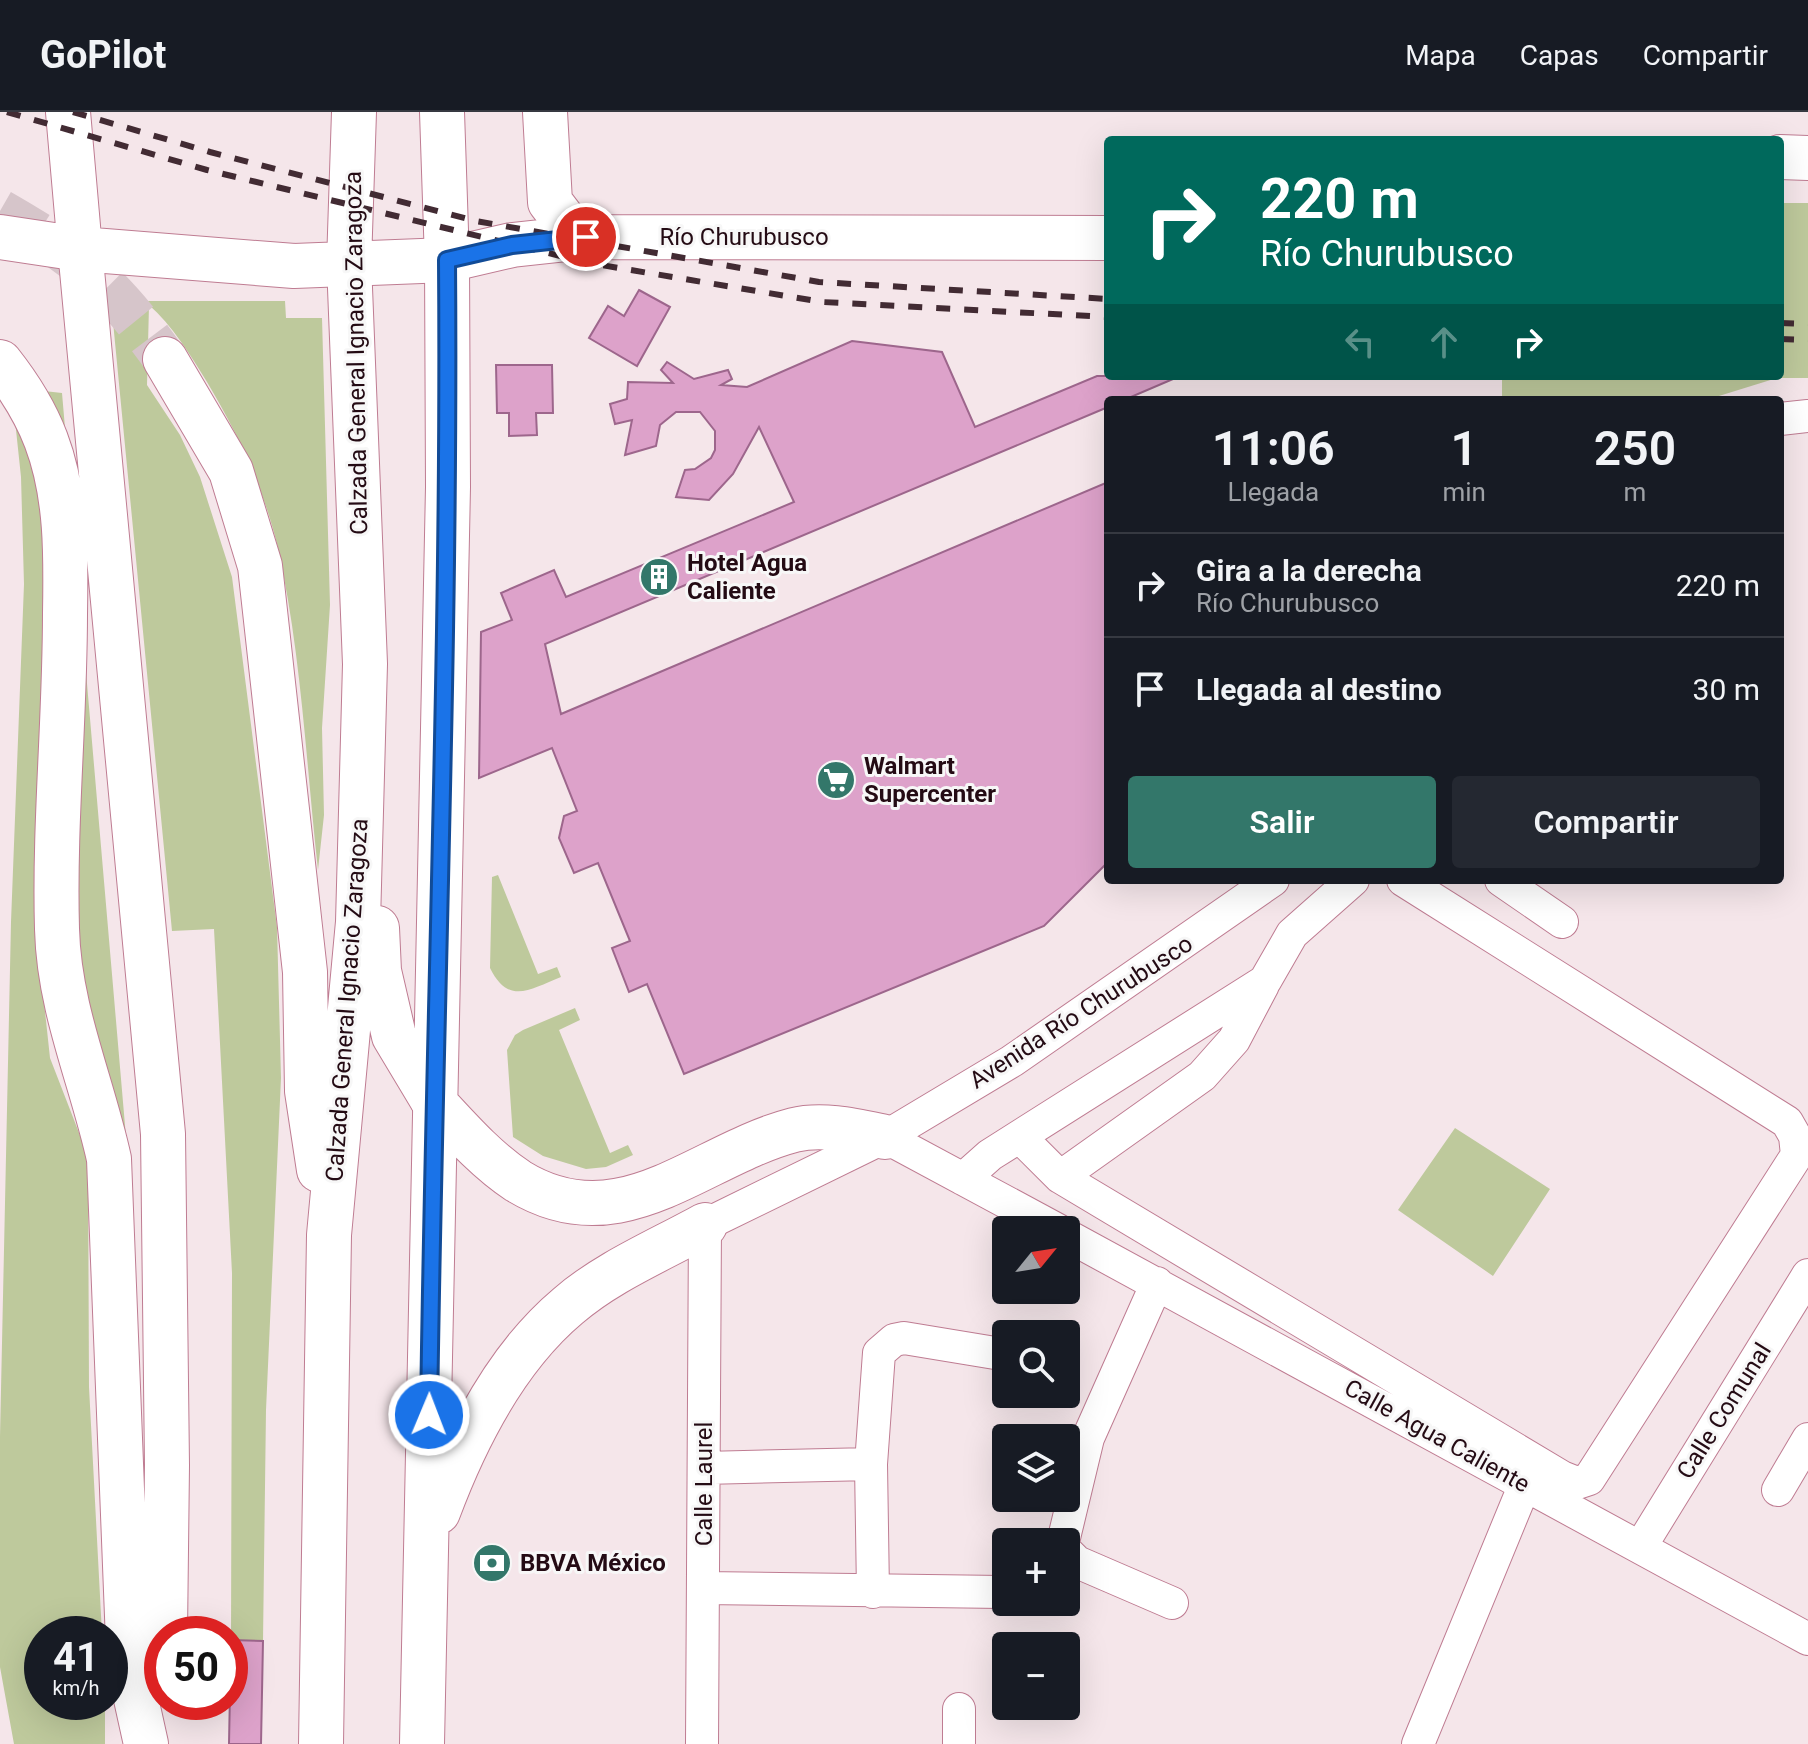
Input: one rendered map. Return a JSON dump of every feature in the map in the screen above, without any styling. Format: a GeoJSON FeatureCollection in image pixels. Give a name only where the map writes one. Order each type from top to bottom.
{"type":"FeatureCollection","features":[{"type":"Feature","properties":{"kind":"main road"},"geometry":{"type":"LineString","coordinates":[[68,112],[163,1134],[167,1465],[165,1616]]}},
{"type":"Feature","properties":{"kind":"main road","name":"Calzada General Ignacio Zaragoza"},"geometry":{"type":"LineString","coordinates":[[321,1744],[329,1235],[358,922],[365,664],[349,263],[354,112]]}},
{"type":"Feature","properties":{"kind":"main road"},"geometry":{"type":"LineString","coordinates":[[422,1744],[433,1101],[443,812],[447,260],[442,112]]}},
{"type":"Feature","properties":{"kind":"main road"},"geometry":{"type":"LineString","coordinates":[[545,112],[550,202],[566,223],[586,237]]}},
{"type":"Feature","properties":{"kind":"main road"},"geometry":{"type":"LineString","coordinates":[[1784,157],[1808,158]]}},
{"type":"Feature","properties":{"kind":"main road","name":"Río Churubusco"},"geometry":{"type":"LineString","coordinates":[[0,237],[80,249],[213,262],[294,266],[447,260],[512,245],[586,237],[1104,238]]}},
{"type":"Feature","properties":{"kind":"main road"},"geometry":{"type":"LineString","coordinates":[[165,359],[231,471],[260,566],[305,972],[307,1091],[329,1235]]}},
{"type":"Feature","properties":{"kind":"main road"},"geometry":{"type":"LineString","coordinates":[[0,362],[33,409],[47,441],[63,519],[66,678],[57,931],[61,988],[73,1040],[100,1119],[109,1159],[129,1667],[146,1744]]}},
{"type":"Feature","properties":{"kind":"main road"},"geometry":{"type":"LineString","coordinates":[[365,664],[379,971],[394,1036],[433,1101],[469,1139],[517,1180],[546,1195],[574,1203],[605,1204],[644,1196],[756,1143],[796,1129],[833,1128],[885,1137]]}},
{"type":"Feature","properties":{"kind":"main road"},"geometry":{"type":"LineString","coordinates":[[427,1540],[459,1455],[500,1387],[535,1341],[567,1306],[604,1281],[705,1225]]}},
{"type":"Feature","properties":{"kind":"main road"},"geometry":{"type":"LineString","coordinates":[[163,1744],[164,1720]]}},
{"type":"Feature","properties":{"kind":"street"},"geometry":{"type":"LineString","coordinates":[[1784,419],[1808,416]]}},
{"type":"Feature","properties":{"kind":"street","name":"Avenida Río Churubusco"},"geometry":{"type":"LineString","coordinates":[[885,1137],[1012,1061],[1267,884]]}},
{"type":"Feature","properties":{"kind":"street"},"geometry":{"type":"LineString","coordinates":[[1060,1177],[1202,1076],[1234,1040],[1292,934],[1348,884]]}},
{"type":"Feature","properties":{"kind":"street"},"geometry":{"type":"LineString","coordinates":[[1021,1138],[1060,1177],[1562,1477],[1577,1483],[1589,1479],[1797,1155],[1795,1136],[1787,1122],[1409,884]]}},
{"type":"Feature","properties":{"kind":"street"},"geometry":{"type":"LineString","coordinates":[[1507,884],[1562,922]]}},
{"type":"Feature","properties":{"kind":"street"},"geometry":{"type":"LineString","coordinates":[[963,1179],[990,1155],[1265,981]]}},
{"type":"Feature","properties":{"kind":"street"},"geometry":{"type":"LineString","coordinates":[[705,1225],[885,1137],[1032,1216]]}},
{"type":"Feature","properties":{"kind":"street","name":"Calle Laurel"},"geometry":{"type":"LineString","coordinates":[[702,1744],[705,1225]]}},
{"type":"Feature","properties":{"kind":"street","name":"Calle Agua Caliente"},"geometry":{"type":"LineString","coordinates":[[1080,1242],[1808,1639]]}},
{"type":"Feature","properties":{"kind":"street","name":"Calle Comunal"},"geometry":{"type":"LineString","coordinates":[[1641,1546],[1808,1275]]}},
{"type":"Feature","properties":{"kind":"street"},"geometry":{"type":"LineString","coordinates":[[1066,1528],[1088,1438],[1157,1283]]}},
{"type":"Feature","properties":{"kind":"street"},"geometry":{"type":"LineString","coordinates":[[873,1592],[871,1464],[876,1362],[885,1345],[904,1338],[992,1353]]}},
{"type":"Feature","properties":{"kind":"street"},"geometry":{"type":"LineString","coordinates":[[1778,1490],[1808,1439]]}},
{"type":"Feature","properties":{"kind":"street"},"geometry":{"type":"LineString","coordinates":[[704,1468],[871,1464]]}},
{"type":"Feature","properties":{"kind":"street"},"geometry":{"type":"LineString","coordinates":[[1418,1744],[1525,1484]]}},
{"type":"Feature","properties":{"kind":"street"},"geometry":{"type":"LineString","coordinates":[[1080,1563],[1172,1603]]}},
{"type":"Feature","properties":{"kind":"street"},"geometry":{"type":"LineString","coordinates":[[703,1588],[992,1592]]}},
{"type":"Feature","properties":{"kind":"street"},"geometry":{"type":"LineString","coordinates":[[959,1709],[959,1744]]}},
{"type":"Feature","properties":{"kind":"green space"},"geometry":{"type":"Polygon","coordinates":[[[1784,203],[1808,203],[1808,378],[1784,378],[1784,203]]]}},
{"type":"Feature","properties":{"kind":"green space"},"geometry":{"type":"Polygon","coordinates":[[[111,301],[285,301],[286,318],[322,318],[330,605],[322,728],[324,815],[318,870],[292,624],[271,523],[248,460],[218,401],[181,341],[149,305],[147,385],[180,435],[200,477],[232,577],[277,927],[281,1078],[266,1410],[263,1641],[248,1641],[248,1616],[231,1616],[232,1273],[214,929],[172,931],[111,301]]]}},
{"type":"Feature","properties":{"kind":"green space"},"geometry":{"type":"Polygon","coordinates":[[[1502,380],[1771,380],[1719,396],[1502,396],[1502,380]]]}},
{"type":"Feature","properties":{"kind":"green space"},"geometry":{"type":"Polygon","coordinates":[[[12,392],[62,393],[126,1137],[37,937],[50,1058],[88,1156],[89,1387],[101,1616],[24,1616],[24,1720],[105,1720],[105,1744],[14,1744],[0,1667],[0,1437],[11,922],[24,584],[21,477],[12,392]]]}},
{"type":"Feature","properties":{"kind":"green space"},"geometry":{"type":"Polygon","coordinates":[[[498,875],[538,974],[557,967],[561,977],[521,991],[513,991],[497,980],[490,968],[492,877],[498,875]]]}},
{"type":"Feature","properties":{"kind":"green space"},"geometry":{"type":"Polygon","coordinates":[[[575,1008],[580,1020],[559,1030],[610,1153],[628,1145],[633,1155],[606,1167],[586,1169],[543,1156],[513,1137],[507,1050],[515,1035],[523,1030],[575,1008]]]}},
{"type":"Feature","properties":{"kind":"green space"},"geometry":{"type":"Polygon","coordinates":[[[1455,1128],[1550,1189],[1493,1276],[1398,1210],[1455,1128]]]}},
{"type":"Feature","properties":{"kind":"building"},"geometry":{"type":"Polygon","coordinates":[[[639,290],[670,307],[637,366],[589,338],[608,306],[624,316],[639,290]]]}},
{"type":"Feature","properties":{"kind":"building","name":"Walmart Supercenter"},"geometry":{"type":"Polygon","coordinates":[[[852,341],[942,352],[975,427],[1097,376],[1104,376],[1104,380],[1171,380],[1133,396],[1104,396],[1104,409],[545,644],[561,714],[1104,484],[1104,866],[1044,926],[684,1074],[647,984],[629,992],[612,948],[630,941],[598,863],[574,873],[559,838],[564,816],[577,811],[552,748],[479,778],[481,632],[512,620],[501,593],[554,570],[566,597],[794,502],[759,427],[733,474],[709,500],[676,497],[685,470],[695,469],[711,458],[715,450],[715,431],[700,412],[676,412],[660,425],[656,446],[625,455],[632,420],[615,424],[610,404],[627,399],[628,382],[673,383],[661,370],[667,362],[694,379],[728,370],[732,379],[721,385],[747,387],[852,341]]]}},
{"type":"Feature","properties":{"kind":"building"},"geometry":{"type":"Polygon","coordinates":[[[496,365],[552,365],[553,413],[536,413],[537,435],[509,436],[509,413],[497,413],[496,365]]]}},
{"type":"Feature","properties":{"kind":"building"},"geometry":{"type":"Polygon","coordinates":[[[248,1641],[263,1641],[261,1744],[229,1744],[229,1720],[248,1720],[248,1641]]]}},
{"type":"Feature","properties":{"kind":"tunnel"},"geometry":{"type":"LineString","coordinates":[[0,211],[52,243],[93,274],[128,311],[165,359]]}},
{"type":"Feature","properties":{"kind":"railway"},"geometry":{"type":"LineString","coordinates":[[7,112],[207,170],[589,263],[822,302],[1104,317]]}},
{"type":"Feature","properties":{"kind":"railway"},"geometry":{"type":"LineString","coordinates":[[73,112],[210,152],[476,221],[819,282],[1104,299]]}},
{"type":"Feature","properties":{"kind":"railway"},"geometry":{"type":"LineString","coordinates":[[1784,323],[1808,324]]}},
{"type":"Feature","properties":{"kind":"railway"},"geometry":{"type":"LineString","coordinates":[[1784,339],[1808,340]]}},
{"type":"Feature","properties":{"kind":"place","name":"Hotel Agua Caliente"},"geometry":{"type":"Point","coordinates":[659,577]}},
{"type":"Feature","properties":{"kind":"place","name":"Walmart Supercenter"},"geometry":{"type":"Point","coordinates":[836,780]}},
{"type":"Feature","properties":{"kind":"place","name":"BBVA México"},"geometry":{"type":"Point","coordinates":[492,1563]}},
{"type":"Feature","properties":{"kind":"route"},"geometry":{"type":"LineString","coordinates":[[429,1415],[433,1101],[443,812],[448,487],[447,260],[512,245],[586,237]]}}]}
